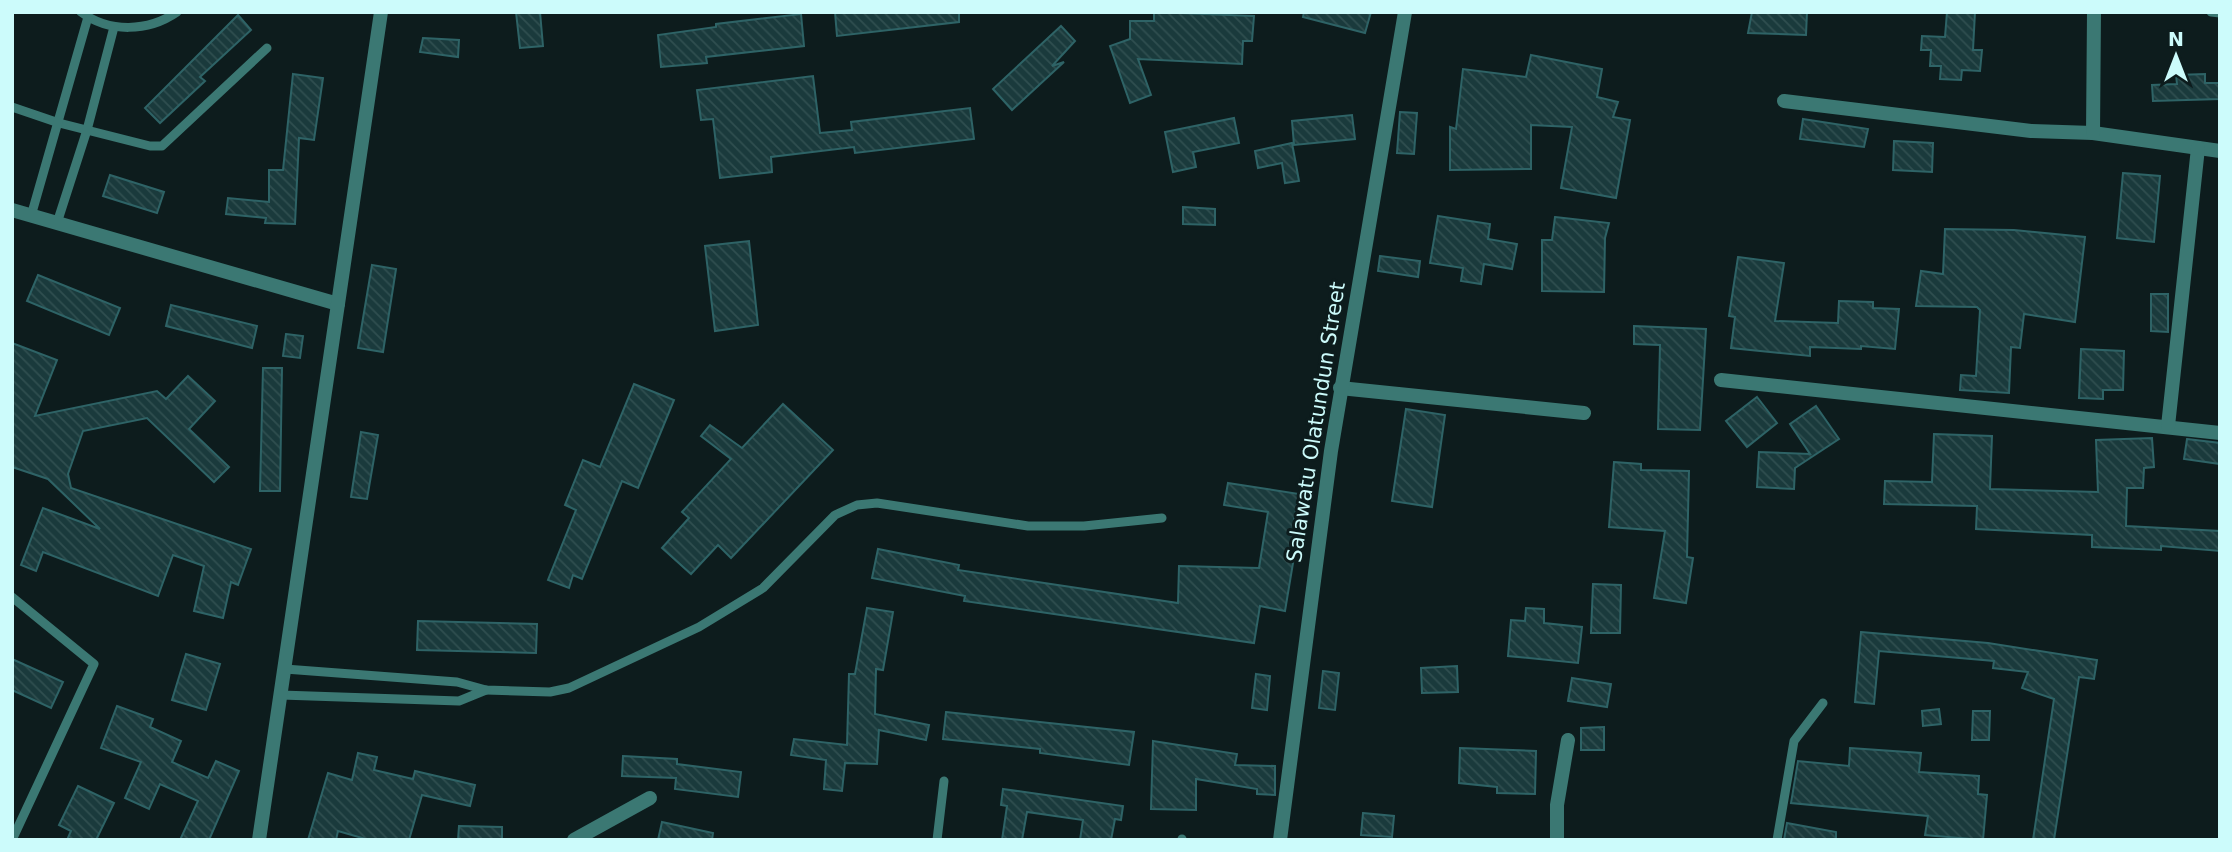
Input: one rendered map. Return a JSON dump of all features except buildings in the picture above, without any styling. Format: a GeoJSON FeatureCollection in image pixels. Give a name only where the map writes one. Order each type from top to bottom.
{"type":"FeatureCollection","features":[{"type":"Feature","properties":{"kind":"street"},"geometry":{"type":"LineString","coordinates":[[259,840],[381,12]]}},
{"type":"Feature","properties":{"kind":"street","name":"Salawatu Olatundun Street"},"geometry":{"type":"LineString","coordinates":[[1280,840],[1340,388],[1405,12]]}},
{"type":"Feature","properties":{"kind":"street"},"geometry":{"type":"LineString","coordinates":[[2093,133],[2095,12]]}},
{"type":"Feature","properties":{"kind":"street"},"geometry":{"type":"LineString","coordinates":[[1784,101],[2031,131],[2093,133],[2220,151]]}},
{"type":"Feature","properties":{"kind":"street"},"geometry":{"type":"LineString","coordinates":[[2168,426],[2198,148]]}},
{"type":"Feature","properties":{"kind":"street"},"geometry":{"type":"LineString","coordinates":[[12,210],[338,304]]}},
{"type":"Feature","properties":{"kind":"street"},"geometry":{"type":"LineString","coordinates":[[1721,380],[2220,433]]}},
{"type":"Feature","properties":{"kind":"street"},"geometry":{"type":"LineString","coordinates":[[1340,388],[1584,413]]}},
{"type":"Feature","properties":{"kind":"street"},"geometry":{"type":"LineString","coordinates":[[1557,840],[1557,806],[1568,740]]}},
{"type":"Feature","properties":{"kind":"street"},"geometry":{"type":"LineString","coordinates":[[574,840],[650,798]]}},
{"type":"Feature","properties":{"kind":"lane"},"geometry":{"type":"LineString","coordinates":[[32,215],[59,123],[84,15],[114,27],[142,26],[177,12]]}},
{"type":"Feature","properties":{"kind":"lane"},"geometry":{"type":"LineString","coordinates":[[2211,12],[2220,13]]}},
{"type":"Feature","properties":{"kind":"lane"},"geometry":{"type":"LineString","coordinates":[[57,223],[87,130],[114,27]]}},
{"type":"Feature","properties":{"kind":"lane"},"geometry":{"type":"LineString","coordinates":[[12,107],[59,123],[150,146],[162,146],[267,48]]}},
{"type":"Feature","properties":{"kind":"lane"},"geometry":{"type":"LineString","coordinates":[[285,669],[457,682],[485,690],[550,692],[569,688],[699,626],[763,588],[835,515],[857,505],[877,503],[1028,526],[1084,526],[1162,518]]}},
{"type":"Feature","properties":{"kind":"lane"},"geometry":{"type":"LineString","coordinates":[[12,597],[94,664],[12,839]]}},
{"type":"Feature","properties":{"kind":"lane"},"geometry":{"type":"LineString","coordinates":[[281,695],[459,701],[485,690]]}},
{"type":"Feature","properties":{"kind":"lane"},"geometry":{"type":"LineString","coordinates":[[1777,840],[1794,741],[1823,703]]}},
{"type":"Feature","properties":{"kind":"lane"},"geometry":{"type":"LineString","coordinates":[[937,840],[944,781]]}}]}
